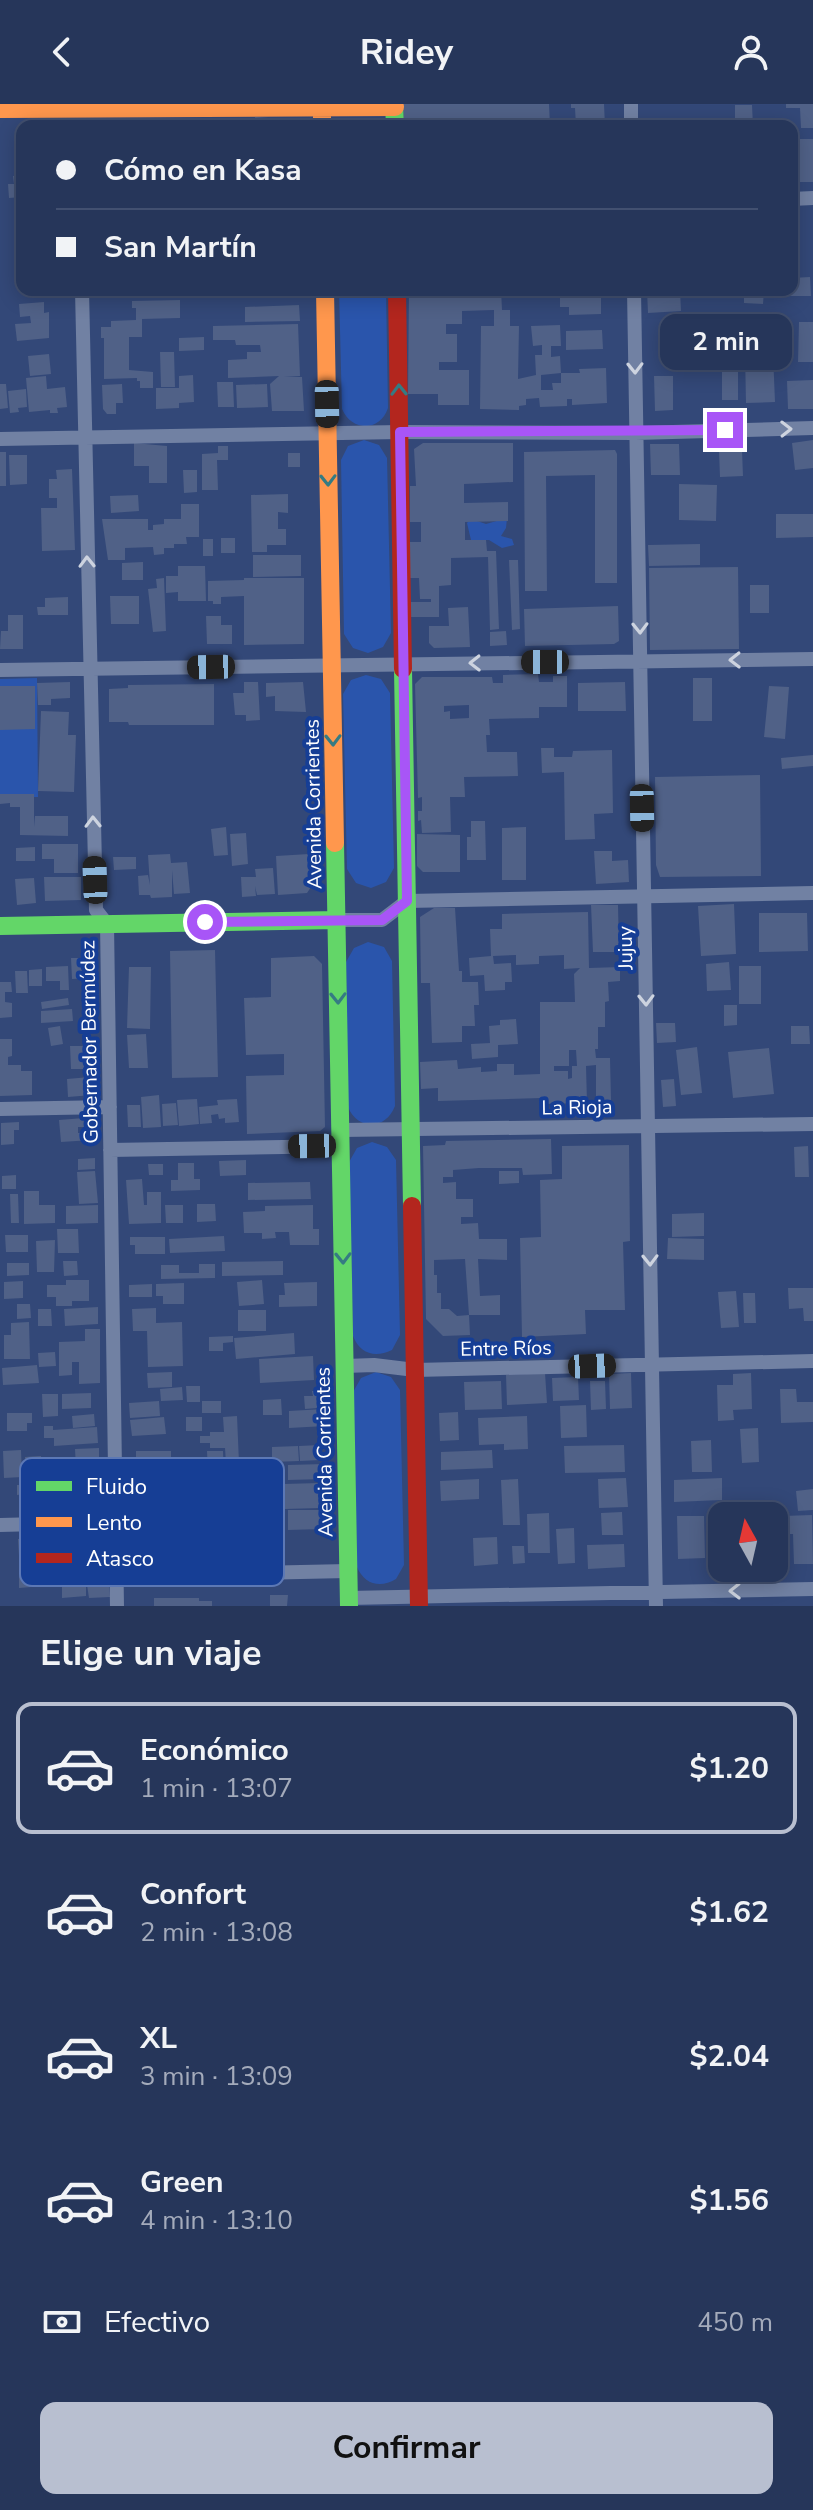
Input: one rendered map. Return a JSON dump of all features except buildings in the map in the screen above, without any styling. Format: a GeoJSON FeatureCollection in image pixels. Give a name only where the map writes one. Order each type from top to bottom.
{"type":"FeatureCollection","features":[{"type":"Feature","properties":{"kind":"main road"},"geometry":{"type":"LineString","coordinates":[[0,109],[78,117],[395,112]]}},
{"type":"Feature","properties":{"kind":"main road","name":"Avenida Corrientes"},"geometry":{"type":"LineString","coordinates":[[325,296],[349,1602]]}},
{"type":"Feature","properties":{"kind":"main road"},"geometry":{"type":"LineString","coordinates":[[397,296],[419,1601]]}},
{"type":"Feature","properties":{"kind":"main road"},"geometry":{"type":"LineString","coordinates":[[0,926],[337,920]]}},
{"type":"Feature","properties":{"kind":"street","name":"Gobernador Bermúdez"},"geometry":{"type":"LineString","coordinates":[[82,296],[96,910],[107,924],[115,1458]]}},
{"type":"Feature","properties":{"kind":"street","name":"Jujuy"},"geometry":{"type":"LineString","coordinates":[[634,296],[656,1599]]}},
{"type":"Feature","properties":{"kind":"street"},"geometry":{"type":"LineString","coordinates":[[0,439],[400,432],[636,433],[813,428]]}},
{"type":"Feature","properties":{"kind":"street"},"geometry":{"type":"LineString","coordinates":[[0,670],[813,659]]}},
{"type":"Feature","properties":{"kind":"street"},"geometry":{"type":"LineString","coordinates":[[337,920],[382,920],[407,901],[813,893]]}},
{"type":"Feature","properties":{"kind":"street"},"geometry":{"type":"LineString","coordinates":[[0,1109],[110,1107]]}},
{"type":"Feature","properties":{"kind":"street","name":"La Rioja"},"geometry":{"type":"LineString","coordinates":[[110,1150],[341,1138],[411,1128],[813,1124]]}},
{"type":"Feature","properties":{"kind":"street","name":"Entre Ríos"},"geometry":{"type":"LineString","coordinates":[[345,1366],[374,1365],[415,1370],[813,1361]]}},
{"type":"Feature","properties":{"kind":"street"},"geometry":{"type":"LineString","coordinates":[[0,1525],[20,1524]]}},
{"type":"Feature","properties":{"kind":"street"},"geometry":{"type":"LineString","coordinates":[[284,1572],[348,1571]]}},
{"type":"Feature","properties":{"kind":"street","name":"Gobernador Bermúdez"},"geometry":{"type":"LineString","coordinates":[[116,1586],[117,1606]]}},
{"type":"Feature","properties":{"kind":"street"},"geometry":{"type":"LineString","coordinates":[[349,1602],[656,1599],[813,1589]]}},
{"type":"Feature","properties":{"kind":"shaded area"},"geometry":{"type":"Polygon","coordinates":[[[339,296],[386,296],[388,408],[379,422],[366,426],[352,422],[342,409],[339,296]]]}},
{"type":"Feature","properties":{"kind":"shaded area"},"geometry":{"type":"Polygon","coordinates":[[[364,440],[379,445],[387,458],[391,633],[383,647],[368,653],[353,648],[344,634],[341,460],[348,446],[364,440]]]}},
{"type":"Feature","properties":{"kind":"shaded area"},"geometry":{"type":"Polygon","coordinates":[[[507,518],[501,536],[512,539],[514,545],[502,548],[489,540],[471,540],[467,523],[471,519],[486,524],[507,518]]]}},
{"type":"Feature","properties":{"kind":"shaded area"},"geometry":{"type":"Polygon","coordinates":[[[366,675],[381,679],[390,693],[394,868],[386,882],[371,888],[356,883],[347,869],[343,694],[351,680],[366,675]]]}},
{"type":"Feature","properties":{"kind":"shaded area"},"geometry":{"type":"Polygon","coordinates":[[[37,678],[38,797],[0,797],[0,679],[37,678]]]}},
{"type":"Feature","properties":{"kind":"shaded area"},"geometry":{"type":"Polygon","coordinates":[[[368,942],[384,947],[392,961],[395,1106],[385,1120],[372,1124],[358,1120],[348,1107],[346,962],[354,948],[368,942]]]}},
{"type":"Feature","properties":{"kind":"shaded area"},"geometry":{"type":"Polygon","coordinates":[[[372,1142],[387,1147],[396,1160],[400,1335],[392,1350],[380,1354],[364,1350],[353,1336],[349,1162],[357,1148],[372,1142]]]}},
{"type":"Feature","properties":{"kind":"shaded area"},"geometry":{"type":"Polygon","coordinates":[[[376,1372],[391,1377],[400,1390],[404,1565],[396,1579],[384,1584],[368,1581],[357,1567],[353,1392],[361,1378],[376,1372]]]}},
{"type":"Feature","properties":{"kind":"traffic: fast"},"geometry":{"type":"LineString","coordinates":[[394,104],[395,120]]}},
{"type":"Feature","properties":{"kind":"traffic: fast"},"geometry":{"type":"LineString","coordinates":[[403,669],[412,1206]]}},
{"type":"Feature","properties":{"kind":"traffic: fast"},"geometry":{"type":"LineString","coordinates":[[335,843],[349,1606]]}},
{"type":"Feature","properties":{"kind":"traffic: fast"},"geometry":{"type":"LineString","coordinates":[[0,926],[337,920]]}},
{"type":"Feature","properties":{"kind":"traffic: slow"},"geometry":{"type":"LineString","coordinates":[[322,104],[322,120]]}},
{"type":"Feature","properties":{"kind":"traffic: slow"},"geometry":{"type":"LineString","coordinates":[[0,109],[395,107]]}},
{"type":"Feature","properties":{"kind":"traffic: slow"},"geometry":{"type":"LineString","coordinates":[[325,296],[335,843]]}},
{"type":"Feature","properties":{"kind":"traffic: jam"},"geometry":{"type":"LineString","coordinates":[[397,296],[403,669]]}},
{"type":"Feature","properties":{"kind":"traffic: jam"},"geometry":{"type":"LineString","coordinates":[[412,1206],[419,1606]]}},
{"type":"Feature","properties":{"kind":"route"},"geometry":{"type":"LineString","coordinates":[[205,922],[382,920],[407,901],[400,432],[636,433],[725,430]]}}]}
